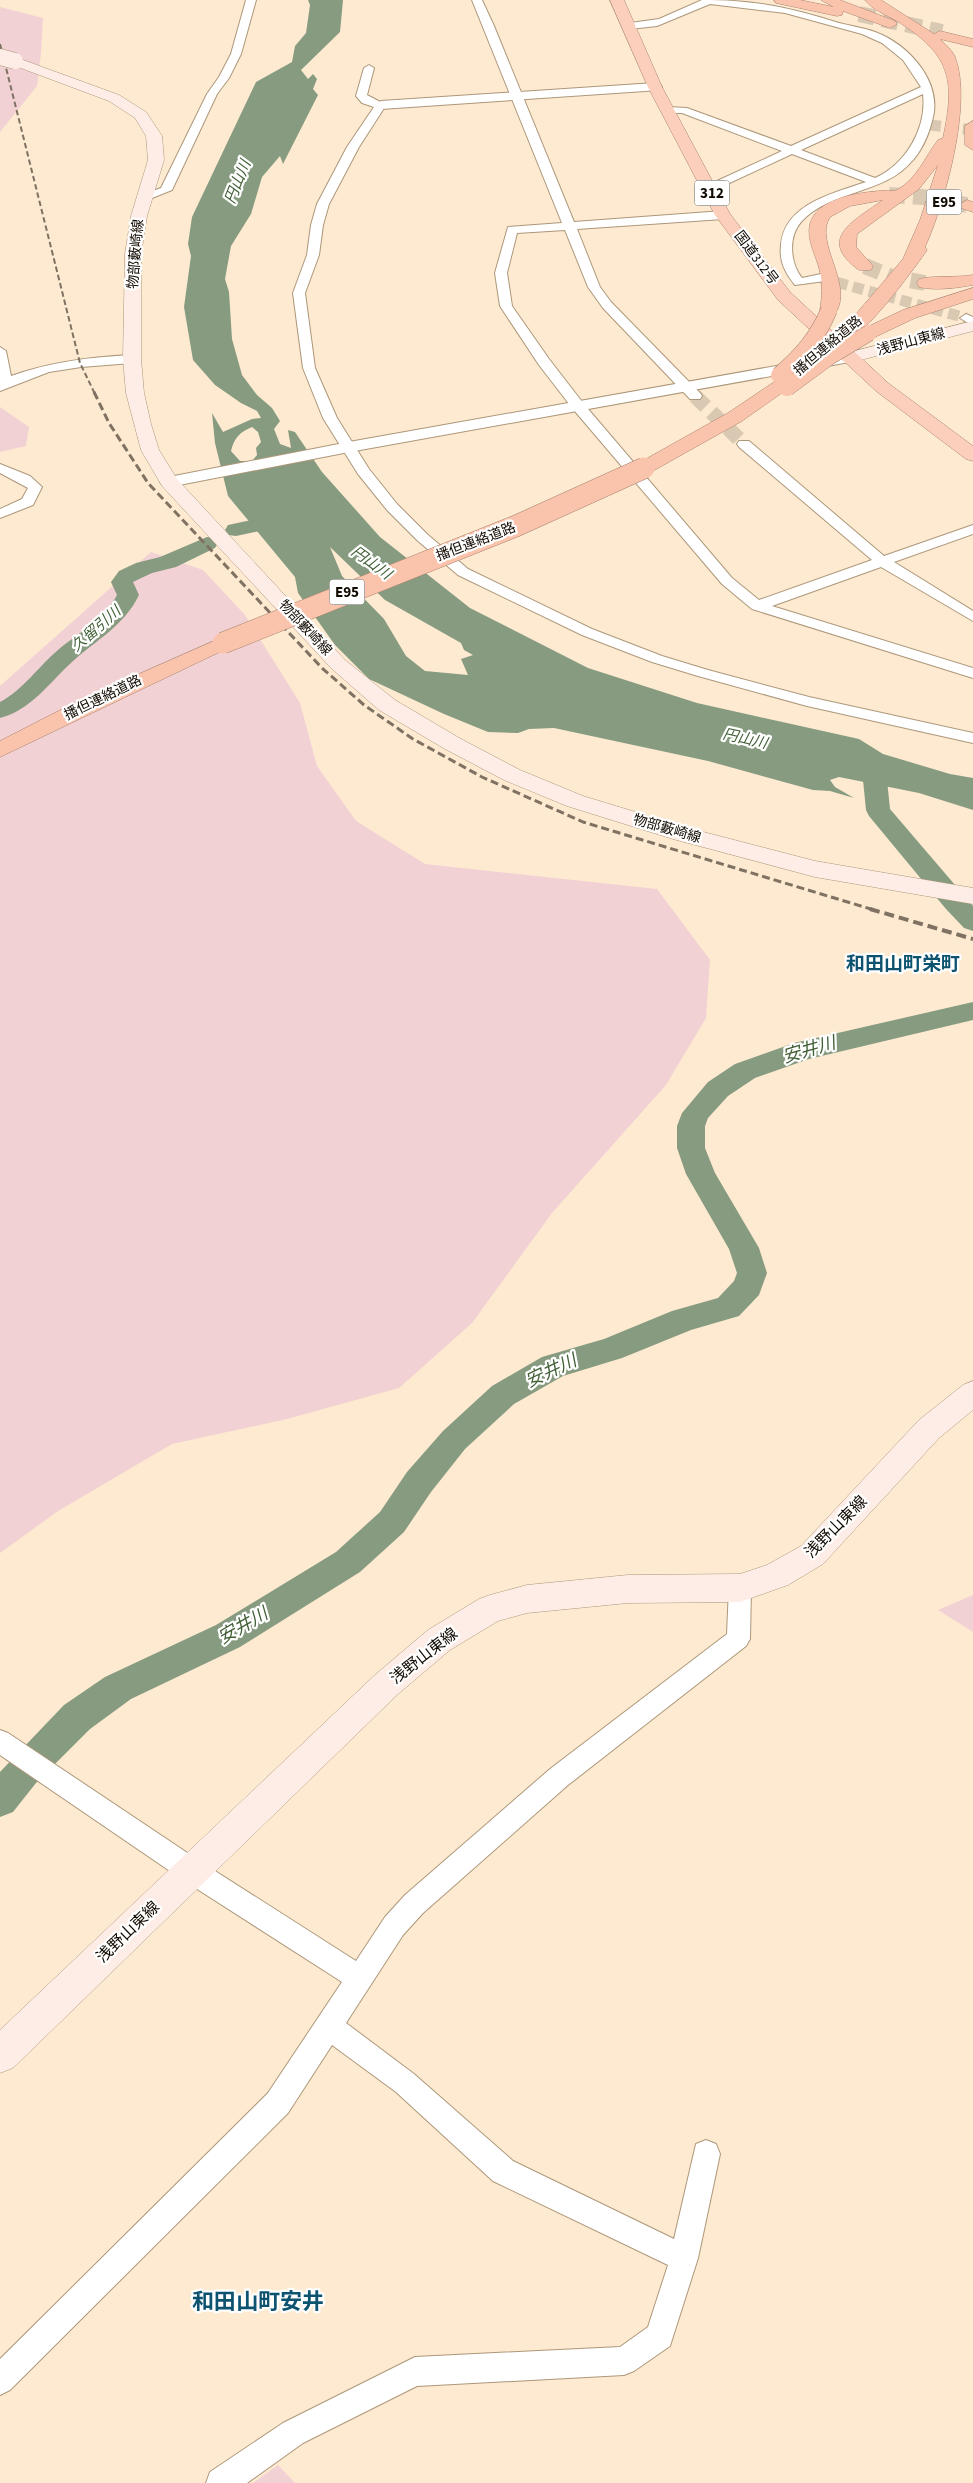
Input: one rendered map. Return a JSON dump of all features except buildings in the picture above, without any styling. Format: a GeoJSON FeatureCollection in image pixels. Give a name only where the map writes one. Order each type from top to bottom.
{"type":"FeatureCollection","features":[{"type":"Feature","properties":{"kind":"highway","name":"国道312号"},"geometry":{"type":"LineString","coordinates":[[617,0],[630,26],[655,87],[723,215],[784,296],[849,358],[896,398],[973,455]]}},
{"type":"Feature","properties":{"kind":"highway"},"geometry":{"type":"LineString","coordinates":[[781,0],[835,7]]}},
{"type":"Feature","properties":{"kind":"highway"},"geometry":{"type":"LineString","coordinates":[[798,0],[873,16],[912,38],[936,60],[954,87],[950,119],[964,135]]}},
{"type":"Feature","properties":{"kind":"highway"},"geometry":{"type":"LineString","coordinates":[[872,0],[920,30],[936,43],[952,64],[954,110],[964,135]]}},
{"type":"Feature","properties":{"kind":"highway"},"geometry":{"type":"LineString","coordinates":[[941,34],[973,41]]}},
{"type":"Feature","properties":{"kind":"highway"},"geometry":{"type":"LineString","coordinates":[[865,266],[851,256],[848,250],[847,238],[850,232],[913,186],[932,163],[964,135],[972,105]]}},
{"type":"Feature","properties":{"kind":"highway","name":"播但連絡道路"},"geometry":{"type":"LineString","coordinates":[[861,330],[877,303],[908,264],[934,209],[964,135]]}},
{"type":"Feature","properties":{"kind":"highway"},"geometry":{"type":"LineString","coordinates":[[779,386],[823,326],[829,310],[831,283],[818,239],[819,221],[827,212],[849,201],[889,195]]}},
{"type":"Feature","properties":{"kind":"highway"},"geometry":{"type":"LineString","coordinates":[[925,283],[954,283],[973,280]]}},
{"type":"Feature","properties":{"kind":"highway"},"geometry":{"type":"LineString","coordinates":[[779,386],[829,357],[861,330],[973,293]]}},
{"type":"Feature","properties":{"kind":"highway","name":"播但連絡道路"},"geometry":{"type":"LineString","coordinates":[[0,750],[88,705],[223,643],[516,526],[644,468],[737,419],[779,386]]}},
{"type":"Feature","properties":{"kind":"main road","name":"物部藪崎線"},"geometry":{"type":"LineString","coordinates":[[7,59],[114,98],[141,115],[154,136],[156,160],[143,198],[134,254],[132,359],[135,393],[150,450],[169,482],[338,664],[387,705],[453,744],[512,775],[575,801],[638,821],[815,869],[972,895]]}},
{"type":"Feature","properties":{"kind":"main road","name":"浅野山東線"},"geometry":{"type":"LineString","coordinates":[[849,358],[971,322]]}},
{"type":"Feature","properties":{"kind":"main road","name":"浅野山東線"},"geometry":{"type":"LineString","coordinates":[[0,2055],[387,1684],[439,1640],[490,1609],[527,1598],[610,1590],[740,1588],[777,1575],[812,1555],[929,1429],[973,1393]]}},
{"type":"Feature","properties":{"kind":"street"},"geometry":{"type":"LineString","coordinates":[[143,198],[166,190],[212,94],[224,78],[236,54],[251,0]]}},
{"type":"Feature","properties":{"kind":"street"},"geometry":{"type":"LineString","coordinates":[[477,0],[594,287],[607,305],[691,392]]}},
{"type":"Feature","properties":{"kind":"street"},"geometry":{"type":"LineString","coordinates":[[630,26],[656,24],[709,1],[772,6],[829,23],[868,32],[905,56],[927,88],[929,101],[928,125],[907,160],[888,175],[812,208],[799,217],[786,240],[786,251],[794,277],[800,282],[821,278]]}},
{"type":"Feature","properties":{"kind":"street"},"geometry":{"type":"LineString","coordinates":[[369,68],[361,96],[366,101],[381,105],[655,87]]}},
{"type":"Feature","properties":{"kind":"street"},"geometry":{"type":"LineString","coordinates":[[708,186],[719,184],[927,88]]}},
{"type":"Feature","properties":{"kind":"street"},"geometry":{"type":"LineString","coordinates":[[381,105],[353,147],[323,204],[317,225],[313,255],[299,293],[308,368],[343,448],[392,507],[423,538],[463,572],[587,632],[657,659],[703,673],[807,701],[973,738]]}},
{"type":"Feature","properties":{"kind":"street"},"geometry":{"type":"LineString","coordinates":[[668,110],[684,110],[874,181]]}},
{"type":"Feature","properties":{"kind":"street"},"geometry":{"type":"LineString","coordinates":[[723,215],[512,230],[501,273],[506,306],[544,362],[578,406],[727,581],[757,606],[973,673]]}},
{"type":"Feature","properties":{"kind":"street"},"geometry":{"type":"LineString","coordinates":[[0,351],[3,385],[65,366],[132,359]]}},
{"type":"Feature","properties":{"kind":"street"},"geometry":{"type":"LineString","coordinates":[[169,482],[343,448],[578,406],[691,392],[849,358]]}},
{"type":"Feature","properties":{"kind":"street"},"geometry":{"type":"LineString","coordinates":[[744,444],[883,562],[973,617]]}},
{"type":"Feature","properties":{"kind":"street"},"geometry":{"type":"LineString","coordinates":[[0,468],[25,479],[35,487],[28,502],[2,512]]}},
{"type":"Feature","properties":{"kind":"street"},"geometry":{"type":"LineString","coordinates":[[757,606],[973,529]]}},
{"type":"Feature","properties":{"kind":"street"},"geometry":{"type":"LineString","coordinates":[[0,2380],[278,2103],[394,1926],[414,1904],[559,1777],[738,1639],[740,1588]]}},
{"type":"Feature","properties":{"kind":"street"},"geometry":{"type":"LineString","coordinates":[[8,1746],[192,1871],[360,1979]]}},
{"type":"Feature","properties":{"kind":"street"},"geometry":{"type":"LineString","coordinates":[[328,2026],[405,2083],[503,2171],[684,2258]]}},
{"type":"Feature","properties":{"kind":"street"},"geometry":{"type":"LineString","coordinates":[[221,2483],[293,2433],[415,2372],[624,2361],[660,2336],[684,2258],[706,2154]]}},
{"type":"Feature","properties":{"kind":"shaded area"},"geometry":{"type":"Polygon","coordinates":[[[0,7],[43,18],[37,86],[0,132],[0,7]]]}},
{"type":"Feature","properties":{"kind":"shaded area"},"geometry":{"type":"Polygon","coordinates":[[[0,407],[29,427],[26,446],[0,452],[0,407]]]}},
{"type":"Feature","properties":{"kind":"shaded area"},"geometry":{"type":"Polygon","coordinates":[[[151,552],[203,570],[245,615],[300,703],[317,766],[356,821],[425,864],[657,889],[710,960],[706,1018],[666,1085],[552,1213],[472,1323],[399,1388],[287,1419],[172,1444],[58,1511],[0,1553],[0,686],[151,552]]]}},
{"type":"Feature","properties":{"kind":"shaded area"},"geometry":{"type":"Polygon","coordinates":[[[973,1595],[973,1632],[938,1610],[973,1595]]]}},
{"type":"Feature","properties":{"kind":"shaded area"},"geometry":{"type":"Polygon","coordinates":[[[278,2465],[295,2483],[253,2483],[278,2465]]]}},
{"type":"Feature","properties":{"kind":"water","name":"円山川"},"geometry":{"type":"Polygon","coordinates":[[[308,0],[343,0],[340,32],[301,70],[308,79],[313,74],[317,79],[313,89],[318,95],[283,164],[280,156],[262,177],[251,214],[231,246],[225,279],[229,292],[232,339],[242,375],[257,395],[272,408],[280,421],[274,429],[280,444],[291,448],[288,430],[295,432],[322,472],[380,537],[470,608],[588,668],[697,703],[859,739],[883,754],[950,774],[973,778],[973,810],[919,793],[839,777],[830,780],[835,787],[854,798],[830,791],[813,790],[708,761],[554,728],[529,729],[518,733],[488,732],[369,679],[335,645],[298,593],[295,577],[228,496],[215,443],[212,413],[223,432],[252,419],[261,418],[257,411],[241,403],[215,385],[193,360],[184,307],[191,256],[188,244],[192,217],[256,82],[292,62],[295,46],[306,33],[310,5],[308,0]],[[252,427],[238,436],[232,446],[231,451],[240,461],[252,461],[257,455],[256,448],[261,442],[258,432],[252,427]],[[330,547],[342,576],[384,619],[406,656],[425,671],[468,675],[461,659],[473,655],[464,650],[461,643],[385,600],[330,547]]]}},
{"type":"Feature","properties":{"kind":"waterway","name":"久留引川"},"geometry":{"type":"LineString","coordinates":[[236,530],[294,517]]}},
{"type":"Feature","properties":{"kind":"waterway","name":"久留引川"},"geometry":{"type":"LineString","coordinates":[[0,711],[21,700],[65,656],[107,623],[122,607],[128,595],[122,582],[127,576],[144,568],[168,562],[207,543]]}},
{"type":"Feature","properties":{"kind":"waterway","name":"安井川"},"geometry":{"type":"LineString","coordinates":[[874,770],[878,810],[973,922]]}},
{"type":"Feature","properties":{"kind":"waterway","name":"安井川"},"geometry":{"type":"LineString","coordinates":[[0,1800],[23,1771],[77,1717],[118,1688],[228,1636],[348,1562],[392,1522],[419,1482],[454,1440],[503,1395],[553,1366],[611,1349],[683,1320],[728,1307],[748,1287],[752,1273],[744,1248],[701,1174],[691,1148],[691,1126],[696,1113],[718,1089],[745,1071],[804,1050],[973,1011]]}},
{"type":"Feature","properties":{"kind":"tunnel"},"geometry":{"type":"LineString","coordinates":[[859,14],[942,32]]}},
{"type":"Feature","properties":{"kind":"tunnel"},"geometry":{"type":"LineString","coordinates":[[930,125],[973,130]]}},
{"type":"Feature","properties":{"kind":"tunnel"},"geometry":{"type":"LineString","coordinates":[[889,195],[923,197],[967,205]]}},
{"type":"Feature","properties":{"kind":"tunnel"},"geometry":{"type":"LineString","coordinates":[[865,266],[892,277],[925,283]]}},
{"type":"Feature","properties":{"kind":"tunnel"},"geometry":{"type":"LineString","coordinates":[[821,278],[966,318]]}},
{"type":"Feature","properties":{"kind":"tunnel"},"geometry":{"type":"LineString","coordinates":[[695,396],[744,444]]}},
{"type":"Feature","properties":{"kind":"railway"},"geometry":{"type":"LineString","coordinates":[[0,44],[80,363],[95,394]]}},
{"type":"Feature","properties":{"kind":"railway"},"geometry":{"type":"LineString","coordinates":[[94,392],[109,423],[148,483],[322,668],[364,705],[413,739],[482,777],[583,822],[874,910]]}},
{"type":"Feature","properties":{"kind":"railway"},"geometry":{"type":"LineString","coordinates":[[870,909],[973,939]]}},
{"type":"Feature","properties":{"kind":"district","name":"和田山町栄町"},"geometry":{"type":"Point","coordinates":[903,964]}},
{"type":"Feature","properties":{"kind":"district","name":"和田山町安井"},"geometry":{"type":"Point","coordinates":[258,2302]}}]}
